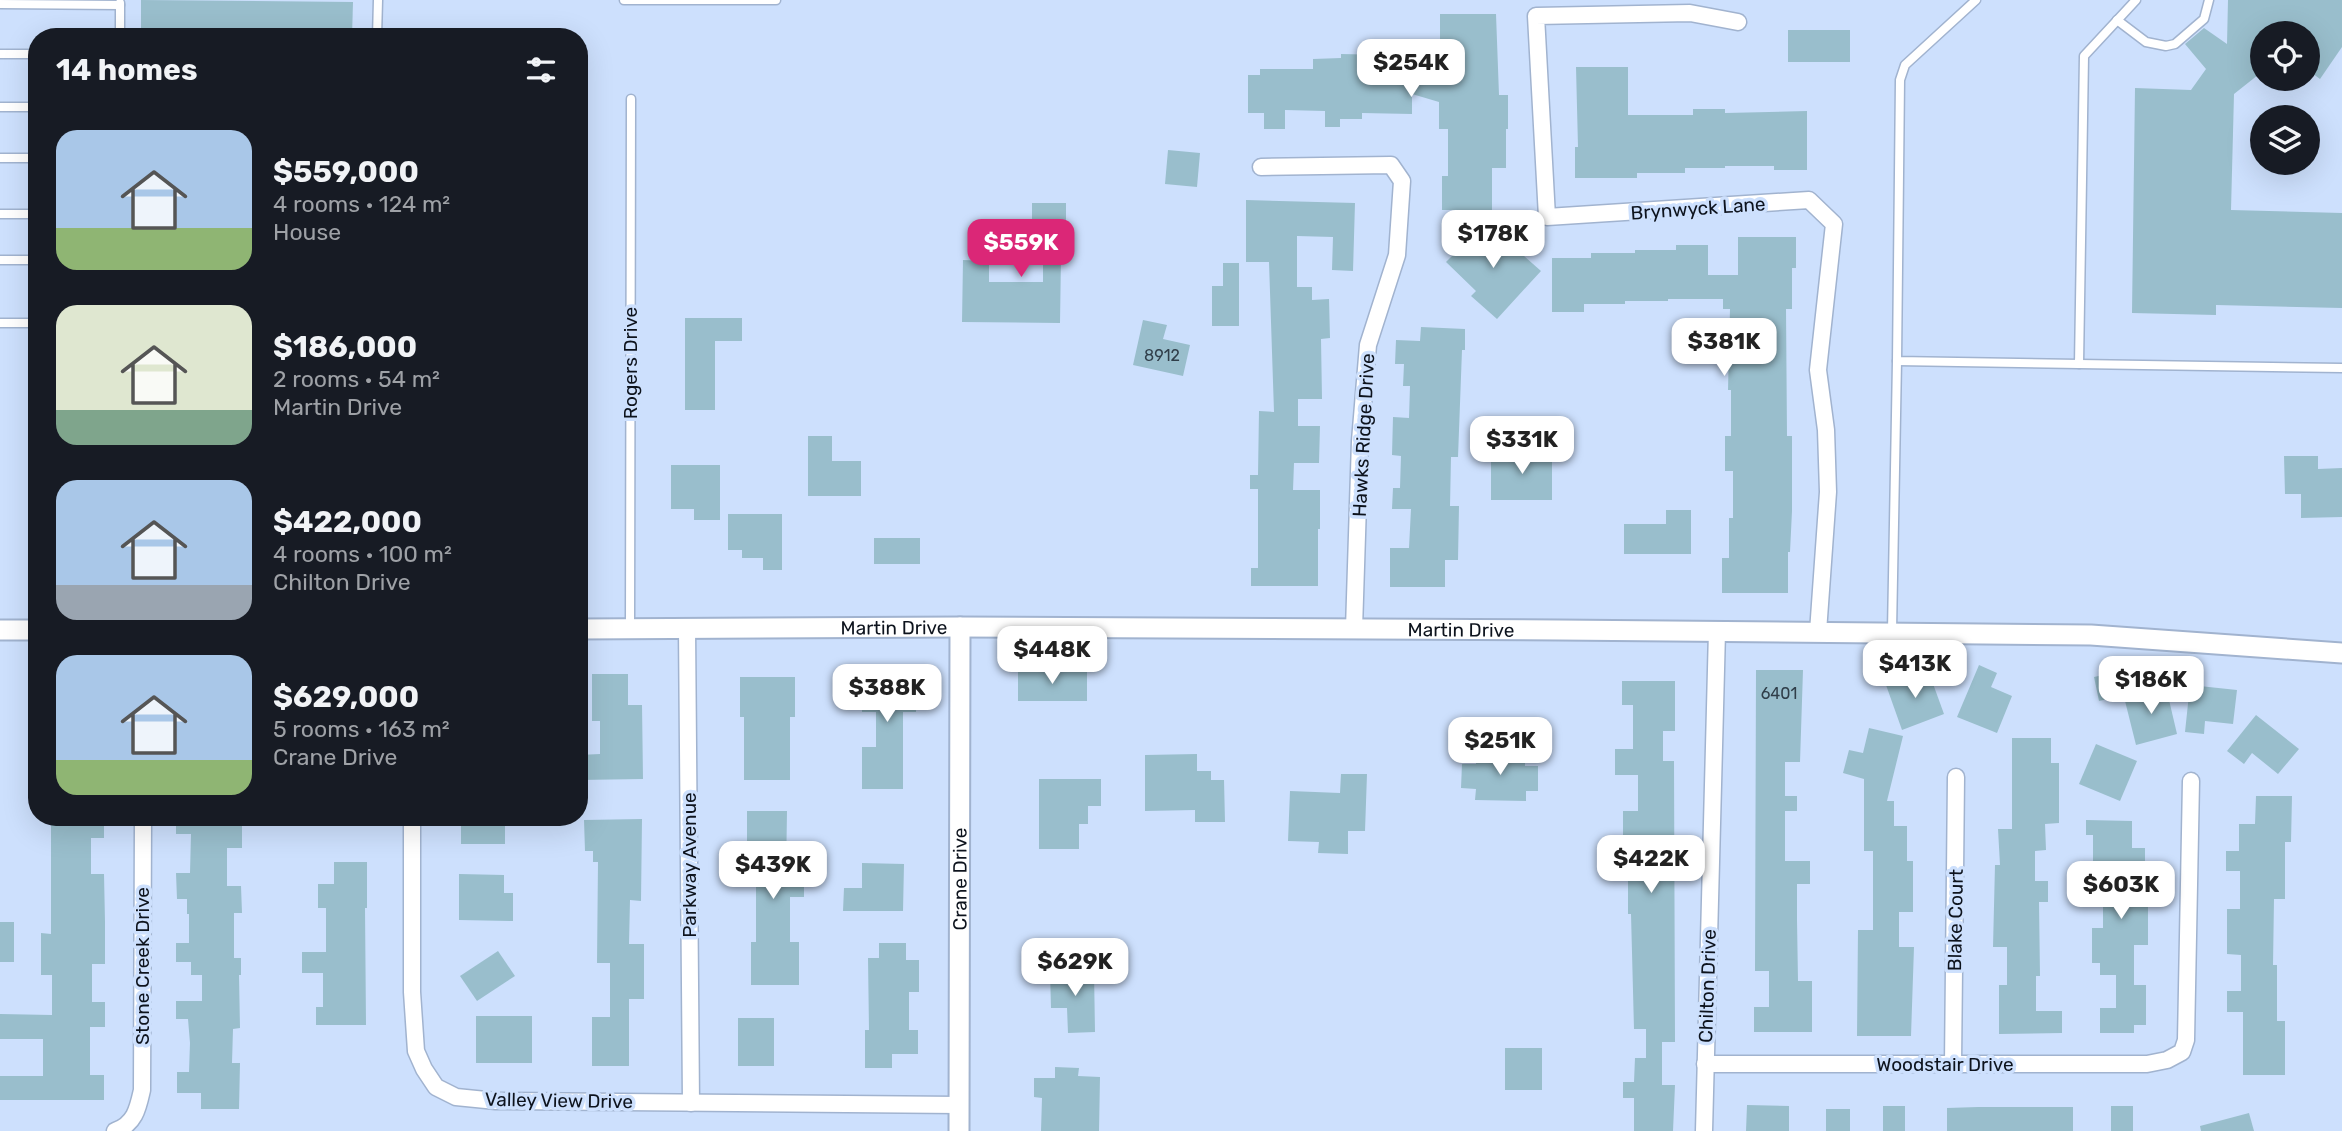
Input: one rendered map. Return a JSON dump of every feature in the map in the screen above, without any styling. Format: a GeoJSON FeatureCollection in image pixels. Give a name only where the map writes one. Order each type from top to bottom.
{"type":"FeatureCollection","features":[{"type":"Feature","properties":{"kind":"street","name":"Brynwyck Lane"},"geometry":{"type":"LineString","coordinates":[[1738,22],[1690,7],[1536,16],[1547,217],[1809,200],[1834,224],[1818,370],[1826,430],[1828,492],[1818,632]]}},
{"type":"Feature","properties":{"kind":"street","name":"Hawks Ridge Drive"},"geometry":{"type":"LineString","coordinates":[[1261,167],[1391,165],[1402,181],[1397,255],[1368,345],[1360,442],[1354,629]]}},
{"type":"Feature","properties":{"kind":"street","name":"Martin Drive"},"geometry":{"type":"LineString","coordinates":[[588,629],[960,627],[2091,635],[2342,653]]}},
{"type":"Feature","properties":{"kind":"street","name":"Crane Drive"},"geometry":{"type":"LineString","coordinates":[[960,627],[960,1131]]}},
{"type":"Feature","properties":{"kind":"street","name":"Parkway Avenue"},"geometry":{"type":"LineString","coordinates":[[687,628],[691,1103]]}},
{"type":"Feature","properties":{"kind":"street"},"geometry":{"type":"LineString","coordinates":[[0,630],[28,630]]}},
{"type":"Feature","properties":{"kind":"street","name":"Chilton Drive"},"geometry":{"type":"LineString","coordinates":[[1704,1131],[1717,631]]}},
{"type":"Feature","properties":{"kind":"street","name":"Blake Court"},"geometry":{"type":"LineString","coordinates":[[1953,1064],[1956,777]]}},
{"type":"Feature","properties":{"kind":"street","name":"Woodstair Drive"},"geometry":{"type":"LineString","coordinates":[[1705,1064],[2147,1064],[2167,1060],[2182,1052],[2186,1040],[2191,781]]}},
{"type":"Feature","properties":{"kind":"street","name":"Stone Creek Drive"},"geometry":{"type":"LineString","coordinates":[[115,1131],[123,1128],[136,1114],[142,1090],[143,826]]}},
{"type":"Feature","properties":{"kind":"street","name":"Valley View Drive"},"geometry":{"type":"LineString","coordinates":[[412,826],[412,992],[416,1051],[436,1087],[456,1097],[496,1101],[960,1105]]}},
{"type":"Feature","properties":{"kind":"lane"},"geometry":{"type":"LineString","coordinates":[[377,28],[378,0]]}},
{"type":"Feature","properties":{"kind":"lane"},"geometry":{"type":"LineString","coordinates":[[624,0],[776,0]]}},
{"type":"Feature","properties":{"kind":"lane"},"geometry":{"type":"LineString","coordinates":[[1892,633],[1900,80],[1905,65],[1976,0]]}},
{"type":"Feature","properties":{"kind":"lane"},"geometry":{"type":"LineString","coordinates":[[2079,364],[2084,56],[2136,0]]}},
{"type":"Feature","properties":{"kind":"lane"},"geometry":{"type":"LineString","coordinates":[[2117,20],[2146,42],[2166,46],[2175,44],[2204,19],[2209,0]]}},
{"type":"Feature","properties":{"kind":"lane"},"geometry":{"type":"LineString","coordinates":[[0,4],[120,3],[120,28]]}},
{"type":"Feature","properties":{"kind":"lane"},"geometry":{"type":"LineString","coordinates":[[0,54],[28,54]]}},
{"type":"Feature","properties":{"kind":"lane","name":"Rogers Drive"},"geometry":{"type":"LineString","coordinates":[[630,628],[631,99]]}},
{"type":"Feature","properties":{"kind":"lane"},"geometry":{"type":"LineString","coordinates":[[0,107],[28,107]]}},
{"type":"Feature","properties":{"kind":"lane"},"geometry":{"type":"LineString","coordinates":[[0,158],[28,158]]}},
{"type":"Feature","properties":{"kind":"lane"},"geometry":{"type":"LineString","coordinates":[[0,214],[28,214]]}},
{"type":"Feature","properties":{"kind":"lane"},"geometry":{"type":"LineString","coordinates":[[0,260],[28,260]]}},
{"type":"Feature","properties":{"kind":"lane"},"geometry":{"type":"LineString","coordinates":[[0,323],[28,323]]}},
{"type":"Feature","properties":{"kind":"lane"},"geometry":{"type":"LineString","coordinates":[[1897,361],[2342,368]]}},
{"type":"Feature","properties":{"kind":"building"},"geometry":{"type":"Polygon","coordinates":[[[141,0],[353,2],[352,28],[141,28],[141,0]]]}},
{"type":"Feature","properties":{"kind":"building"},"geometry":{"type":"Polygon","coordinates":[[[2228,0],[2342,0],[2342,47],[2320,79],[2320,21],[2250,21],[2250,81],[2234,94],[2231,210],[2342,213],[2342,308],[2216,305],[2216,315],[2132,313],[2135,88],[2191,90],[2206,69],[2185,44],[2204,28],[2227,44],[2228,0]]]}},
{"type":"Feature","properties":{"kind":"building"},"geometry":{"type":"Polygon","coordinates":[[[1440,14],[1496,14],[1499,95],[1508,95],[1508,129],[1506,168],[1492,168],[1492,210],[1442,210],[1442,176],[1448,176],[1448,129],[1439,129],[1439,102],[1412,94],[1412,114],[1362,113],[1362,119],[1340,119],[1340,127],[1325,127],[1325,111],[1285,110],[1285,129],[1264,129],[1264,113],[1248,113],[1248,75],[1260,75],[1260,69],[1313,69],[1313,59],[1341,58],[1341,54],[1440,56],[1440,14]]]}},
{"type":"Feature","properties":{"kind":"building"},"geometry":{"type":"Polygon","coordinates":[[[1788,30],[1850,30],[1850,62],[1788,62],[1788,30]]]}},
{"type":"Feature","properties":{"kind":"building"},"geometry":{"type":"Polygon","coordinates":[[[1576,67],[1628,67],[1628,115],[1693,115],[1693,109],[1725,109],[1725,113],[1807,111],[1807,170],[1774,170],[1774,166],[1725,166],[1685,168],[1685,173],[1637,173],[1637,178],[1575,178],[1575,147],[1578,147],[1576,67]]]}},
{"type":"Feature","properties":{"kind":"building"},"geometry":{"type":"Polygon","coordinates":[[[1168,150],[1200,153],[1197,187],[1165,184],[1168,150]]]}},
{"type":"Feature","properties":{"kind":"building"},"geometry":{"type":"Polygon","coordinates":[[[1246,200],[1355,203],[1353,271],[1332,270],[1333,237],[1297,236],[1297,287],[1312,287],[1312,300],[1329,299],[1330,338],[1321,339],[1322,399],[1298,399],[1298,426],[1320,426],[1319,463],[1294,463],[1293,490],[1320,490],[1318,586],[1251,586],[1251,568],[1258,568],[1258,489],[1250,489],[1250,475],[1258,475],[1259,411],[1274,412],[1269,262],[1246,262],[1246,200]]]}},
{"type":"Feature","properties":{"kind":"building"},"geometry":{"type":"Polygon","coordinates":[[[1032,203],[1066,203],[1066,257],[1061,257],[1060,323],[962,322],[963,260],[989,261],[989,282],[1043,282],[1043,247],[1032,247],[1032,203]]]}},
{"type":"Feature","properties":{"kind":"building"},"geometry":{"type":"Polygon","coordinates":[[[1485,223],[1512,251],[1515,248],[1541,271],[1497,319],[1471,296],[1476,291],[1446,262],[1485,223]]]}},
{"type":"Feature","properties":{"kind":"building"},"geometry":{"type":"Polygon","coordinates":[[[1738,237],[1796,237],[1796,268],[1792,268],[1792,309],[1786,309],[1787,436],[1792,436],[1788,593],[1722,593],[1722,558],[1729,558],[1729,518],[1733,518],[1733,471],[1725,471],[1725,436],[1731,436],[1731,390],[1728,390],[1730,309],[1723,309],[1723,299],[1584,304],[1584,312],[1552,312],[1552,258],[1591,258],[1591,253],[1635,253],[1635,250],[1676,250],[1676,245],[1708,245],[1708,275],[1738,275],[1738,237]]]}},
{"type":"Feature","properties":{"kind":"building"},"geometry":{"type":"Polygon","coordinates":[[[1223,263],[1239,263],[1239,326],[1212,326],[1212,286],[1223,286],[1223,263]]]}},
{"type":"Feature","properties":{"kind":"building"},"geometry":{"type":"Polygon","coordinates":[[[685,318],[742,318],[742,341],[715,341],[715,410],[685,410],[685,318]]]}},
{"type":"Feature","properties":{"kind":"building"},"geometry":{"type":"Polygon","coordinates":[[[1143,320],[1167,325],[1163,339],[1190,345],[1183,376],[1133,365],[1143,320]]]}},
{"type":"Feature","properties":{"kind":"building"},"geometry":{"type":"Polygon","coordinates":[[[1421,327],[1465,329],[1458,457],[1451,457],[1450,506],[1459,506],[1458,560],[1445,560],[1445,587],[1390,587],[1390,548],[1409,548],[1411,509],[1392,509],[1393,488],[1400,488],[1401,456],[1392,455],[1393,417],[1409,418],[1410,386],[1403,386],[1404,364],[1395,364],[1396,340],[1420,341],[1421,327]]]}},
{"type":"Feature","properties":{"kind":"building"},"geometry":{"type":"Polygon","coordinates":[[[808,436],[832,436],[832,461],[861,461],[861,496],[808,496],[808,436]]]}},
{"type":"Feature","properties":{"kind":"building"},"geometry":{"type":"Polygon","coordinates":[[[1491,451],[1552,451],[1552,500],[1491,500],[1491,451]]]}},
{"type":"Feature","properties":{"kind":"building"},"geometry":{"type":"Polygon","coordinates":[[[2284,456],[2318,456],[2318,469],[2342,468],[2342,517],[2301,518],[2301,494],[2285,494],[2284,456]]]}},
{"type":"Feature","properties":{"kind":"building"},"geometry":{"type":"Polygon","coordinates":[[[671,465],[720,465],[720,520],[694,520],[694,509],[671,509],[671,465]]]}},
{"type":"Feature","properties":{"kind":"building"},"geometry":{"type":"Polygon","coordinates":[[[1666,510],[1691,510],[1691,554],[1624,554],[1624,524],[1666,524],[1666,510]]]}},
{"type":"Feature","properties":{"kind":"building"},"geometry":{"type":"Polygon","coordinates":[[[728,514],[782,514],[782,570],[763,570],[763,558],[742,558],[742,550],[728,550],[728,514]]]}},
{"type":"Feature","properties":{"kind":"building"},"geometry":{"type":"Polygon","coordinates":[[[874,538],[920,538],[920,564],[874,564],[874,538]]]}},
{"type":"Feature","properties":{"kind":"building"},"geometry":{"type":"Polygon","coordinates":[[[1979,665],[1997,673],[1991,687],[2012,696],[1997,733],[1957,717],[1979,665]]]}},
{"type":"Feature","properties":{"kind":"building"},"geometry":{"type":"Polygon","coordinates":[[[862,668],[916,668],[916,712],[903,712],[903,789],[862,789],[862,747],[876,747],[876,712],[862,712],[862,668]]]}},
{"type":"Feature","properties":{"kind":"building"},"geometry":{"type":"Polygon","coordinates":[[[1756,670],[1803,670],[1800,762],[1785,762],[1785,796],[1797,796],[1797,811],[1785,811],[1785,861],[1810,861],[1810,884],[1797,884],[1797,920],[1798,981],[1812,981],[1812,1032],[1754,1032],[1754,1007],[1769,1007],[1769,971],[1755,971],[1756,670]]]}},
{"type":"Feature","properties":{"kind":"building"},"geometry":{"type":"Polygon","coordinates":[[[1928,670],[1944,714],[1902,730],[1886,685],[1928,670]]]}},
{"type":"Feature","properties":{"kind":"building"},"geometry":{"type":"Polygon","coordinates":[[[1018,672],[1087,672],[1087,701],[1018,701],[1018,672]]]}},
{"type":"Feature","properties":{"kind":"building"},"geometry":{"type":"Polygon","coordinates":[[[2112,673],[2117,697],[2099,701],[2094,677],[2112,673]]]}},
{"type":"Feature","properties":{"kind":"building"},"geometry":{"type":"Polygon","coordinates":[[[592,674],[628,674],[628,705],[642,705],[643,779],[588,780],[588,755],[600,754],[600,721],[592,721],[592,674]]]}},
{"type":"Feature","properties":{"kind":"building"},"geometry":{"type":"Polygon","coordinates":[[[740,677],[795,677],[795,717],[790,717],[790,780],[744,780],[744,717],[740,717],[740,677]]]}},
{"type":"Feature","properties":{"kind":"building"},"geometry":{"type":"Polygon","coordinates":[[[1622,681],[1675,681],[1675,731],[1663,731],[1663,761],[1674,761],[1675,1042],[1662,1042],[1662,1085],[1675,1085],[1673,1131],[1634,1131],[1634,1098],[1623,1098],[1623,1082],[1634,1082],[1635,1058],[1646,1058],[1646,1029],[1634,1029],[1628,854],[1623,854],[1623,811],[1638,811],[1638,775],[1615,775],[1615,749],[1633,749],[1633,705],[1622,705],[1622,681]]]}},
{"type":"Feature","properties":{"kind":"building"},"geometry":{"type":"Polygon","coordinates":[[[2190,685],[2237,690],[2233,724],[2205,721],[2204,734],[2185,732],[2190,685]]]}},
{"type":"Feature","properties":{"kind":"building"},"geometry":{"type":"Polygon","coordinates":[[[2166,687],[2177,734],[2136,745],[2124,697],[2166,687]]]}},
{"type":"Feature","properties":{"kind":"building"},"geometry":{"type":"Polygon","coordinates":[[[2256,715],[2299,749],[2278,774],[2252,753],[2244,764],[2227,751],[2256,715]]]}},
{"type":"Feature","properties":{"kind":"building"},"geometry":{"type":"Polygon","coordinates":[[[1869,728],[1903,736],[1887,801],[1894,801],[1894,826],[1907,826],[1907,861],[1913,861],[1913,912],[1899,912],[1899,947],[1914,947],[1911,1036],[1857,1036],[1858,930],[1873,930],[1873,851],[1864,851],[1864,779],[1843,773],[1849,750],[1863,753],[1869,728]]]}},
{"type":"Feature","properties":{"kind":"building"},"geometry":{"type":"Polygon","coordinates":[[[2012,738],[2051,738],[2051,763],[2059,763],[2059,823],[2045,824],[2046,850],[2035,851],[2035,881],[2048,881],[2048,902],[2039,902],[2040,976],[2036,976],[2036,1011],[2062,1011],[2062,1033],[1999,1034],[1999,985],[2007,985],[2007,947],[1993,947],[1995,865],[2000,865],[1998,829],[2012,829],[2012,738]]]}},
{"type":"Feature","properties":{"kind":"building"},"geometry":{"type":"Polygon","coordinates":[[[2096,744],[2137,761],[2120,801],[2079,784],[2096,744]]]}},
{"type":"Feature","properties":{"kind":"building"},"geometry":{"type":"Polygon","coordinates":[[[1476,752],[1525,752],[1525,766],[1538,766],[1538,791],[1526,791],[1526,801],[1475,800],[1476,789],[1461,788],[1462,764],[1476,764],[1476,752]]]}},
{"type":"Feature","properties":{"kind":"building"},"geometry":{"type":"Polygon","coordinates":[[[1197,754],[1197,771],[1211,771],[1211,780],[1224,780],[1225,822],[1195,822],[1195,810],[1145,811],[1145,755],[1197,754]]]}},
{"type":"Feature","properties":{"kind":"building"},"geometry":{"type":"Polygon","coordinates":[[[1341,774],[1367,774],[1365,831],[1348,831],[1348,854],[1318,853],[1319,842],[1288,841],[1290,791],[1340,793],[1341,774]]]}},
{"type":"Feature","properties":{"kind":"building"},"geometry":{"type":"Polygon","coordinates":[[[1039,779],[1101,779],[1101,806],[1088,806],[1088,824],[1079,824],[1079,849],[1039,849],[1039,779]]]}},
{"type":"Feature","properties":{"kind":"building"},"geometry":{"type":"Polygon","coordinates":[[[2256,796],[2292,796],[2291,842],[2285,842],[2285,899],[2274,899],[2273,965],[2277,965],[2277,1021],[2285,1021],[2285,1075],[2243,1075],[2243,1012],[2227,1012],[2227,991],[2241,991],[2241,955],[2227,954],[2227,909],[2240,909],[2240,871],[2226,871],[2226,851],[2239,851],[2239,824],[2255,824],[2256,796]]]}},
{"type":"Feature","properties":{"kind":"building"},"geometry":{"type":"Polygon","coordinates":[[[747,811],[787,811],[786,875],[804,875],[804,897],[790,897],[790,942],[799,942],[799,985],[751,985],[751,942],[756,942],[756,859],[747,859],[747,811]]]}},
{"type":"Feature","properties":{"kind":"building"},"geometry":{"type":"Polygon","coordinates":[[[642,819],[641,901],[630,900],[629,944],[644,944],[644,999],[629,999],[629,1066],[592,1066],[592,1017],[610,1017],[610,963],[597,963],[598,862],[593,862],[593,851],[585,851],[584,826],[588,826],[588,820],[642,819]]]}},
{"type":"Feature","properties":{"kind":"building"},"geometry":{"type":"Polygon","coordinates":[[[2086,820],[2132,821],[2132,848],[2145,848],[2145,871],[2148,871],[2148,945],[2134,945],[2134,985],[2146,985],[2146,1025],[2134,1025],[2134,1033],[2100,1033],[2100,1008],[2116,1008],[2116,975],[2100,975],[2100,963],[2092,963],[2092,928],[2103,928],[2103,864],[2093,864],[2093,835],[2086,835],[2086,820]]]}},
{"type":"Feature","properties":{"kind":"building"},"geometry":{"type":"Polygon","coordinates":[[[51,826],[104,826],[104,838],[91,838],[91,874],[104,874],[105,964],[92,964],[92,1002],[105,1002],[105,1027],[90,1027],[90,1075],[104,1075],[104,1100],[0,1100],[0,1076],[43,1076],[43,1039],[0,1039],[0,1014],[52,1015],[52,975],[41,975],[41,933],[51,934],[51,826]]]}},
{"type":"Feature","properties":{"kind":"building"},"geometry":{"type":"Polygon","coordinates":[[[176,826],[242,826],[242,848],[227,848],[227,886],[241,886],[242,913],[234,913],[234,958],[241,958],[240,1028],[233,1029],[232,1063],[240,1063],[239,1109],[201,1109],[201,1093],[177,1093],[177,1072],[189,1072],[190,1043],[188,1019],[176,1019],[176,1001],[202,1001],[202,975],[191,975],[191,962],[176,962],[176,943],[189,943],[187,899],[177,899],[176,873],[190,873],[191,834],[176,834],[176,826]]]}},
{"type":"Feature","properties":{"kind":"building"},"geometry":{"type":"Polygon","coordinates":[[[461,826],[505,826],[505,844],[461,844],[461,826]]]}},
{"type":"Feature","properties":{"kind":"building"},"geometry":{"type":"Polygon","coordinates":[[[334,862],[367,862],[366,1025],[316,1025],[316,1007],[323,1007],[323,973],[302,973],[302,952],[326,952],[326,908],[318,908],[318,884],[334,884],[334,862]]]}},
{"type":"Feature","properties":{"kind":"building"},"geometry":{"type":"Polygon","coordinates":[[[862,863],[904,864],[903,911],[843,911],[844,888],[862,888],[862,863]]]}},
{"type":"Feature","properties":{"kind":"building"},"geometry":{"type":"Polygon","coordinates":[[[459,874],[504,875],[504,893],[513,893],[513,921],[459,920],[459,874]]]}},
{"type":"Feature","properties":{"kind":"building"},"geometry":{"type":"Polygon","coordinates":[[[0,922],[14,922],[14,962],[0,962],[0,922]]]}},
{"type":"Feature","properties":{"kind":"building"},"geometry":{"type":"Polygon","coordinates":[[[879,943],[906,943],[906,960],[919,960],[919,992],[909,992],[909,1030],[918,1030],[918,1054],[892,1054],[892,1068],[865,1068],[865,1030],[869,1030],[868,958],[879,958],[879,943]]]}},
{"type":"Feature","properties":{"kind":"building"},"geometry":{"type":"Polygon","coordinates":[[[498,951],[515,976],[477,1001],[460,976],[498,951]]]}},
{"type":"Feature","properties":{"kind":"building"},"geometry":{"type":"Polygon","coordinates":[[[1050,971],[1094,971],[1095,1032],[1068,1033],[1067,1008],[1051,1008],[1050,971]]]}},
{"type":"Feature","properties":{"kind":"building"},"geometry":{"type":"Polygon","coordinates":[[[476,1016],[532,1016],[532,1063],[476,1063],[476,1016]]]}},
{"type":"Feature","properties":{"kind":"building"},"geometry":{"type":"Polygon","coordinates":[[[738,1018],[774,1018],[774,1066],[738,1066],[738,1018]]]}},
{"type":"Feature","properties":{"kind":"building"},"geometry":{"type":"Polygon","coordinates":[[[1505,1048],[1542,1048],[1542,1090],[1505,1090],[1505,1048]]]}},
{"type":"Feature","properties":{"kind":"building"},"geometry":{"type":"Polygon","coordinates":[[[1055,1067],[1079,1068],[1078,1076],[1100,1077],[1099,1131],[1041,1131],[1042,1098],[1034,1097],[1034,1078],[1055,1078],[1055,1067]]]}},
{"type":"Feature","properties":{"kind":"building"},"geometry":{"type":"Polygon","coordinates":[[[1747,1105],[1789,1106],[1789,1131],[1746,1131],[1747,1105]]]}},
{"type":"Feature","properties":{"kind":"building"},"geometry":{"type":"Polygon","coordinates":[[[1883,1106],[1905,1106],[1905,1131],[1883,1131],[1883,1106]]]}},
{"type":"Feature","properties":{"kind":"building"},"geometry":{"type":"Polygon","coordinates":[[[2111,1106],[2133,1106],[2133,1131],[2111,1131],[2111,1106]]]}},
{"type":"Feature","properties":{"kind":"building"},"geometry":{"type":"Polygon","coordinates":[[[2073,1107],[2073,1131],[1947,1131],[1947,1108],[2073,1107]]]}},
{"type":"Feature","properties":{"kind":"building"},"geometry":{"type":"Polygon","coordinates":[[[1826,1109],[1850,1109],[1850,1131],[1826,1131],[1826,1109]]]}},
{"type":"Feature","properties":{"kind":"building"},"geometry":{"type":"Polygon","coordinates":[[[2249,1113],[2254,1131],[2201,1131],[2200,1126],[2249,1113]]]}}]}
